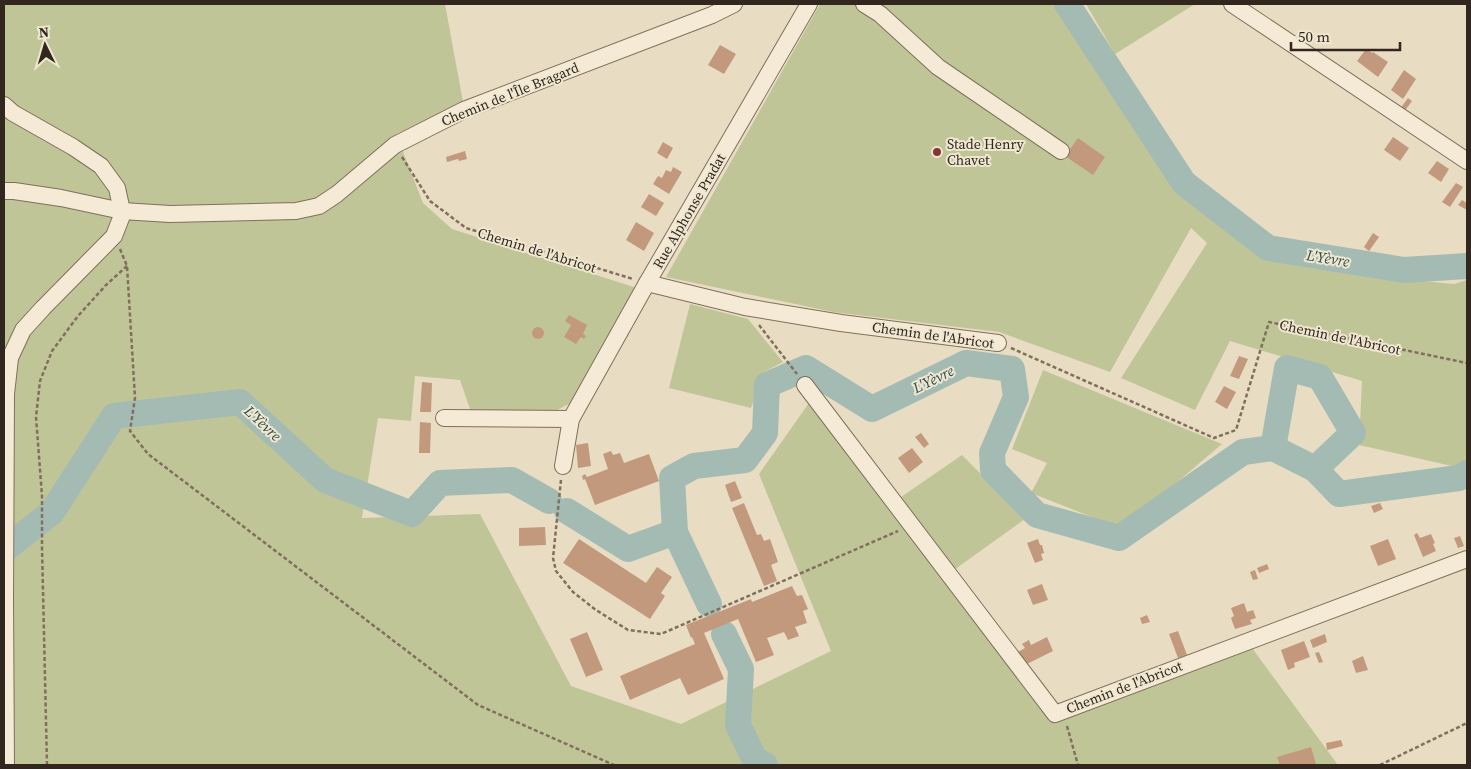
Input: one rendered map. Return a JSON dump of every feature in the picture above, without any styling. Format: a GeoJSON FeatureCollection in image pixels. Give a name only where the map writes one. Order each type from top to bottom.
{"type":"FeatureCollection","features":[{"type":"Feature","properties":{"kind":"street","name":"Chemin de l'Île Bragard"},"geometry":{"type":"LineString","coordinates":[[4,191],[61,198],[122,211],[180,214],[296,211],[319,206],[337,194],[395,145],[464,110],[712,15],[734,4]]}},
{"type":"Feature","properties":{"kind":"street","name":"Rue Alphonse Pradat"},"geometry":{"type":"LineString","coordinates":[[563,466],[571,419],[647,283],[809,4]]}},
{"type":"Feature","properties":{"kind":"street"},"geometry":{"type":"LineString","coordinates":[[864,4],[880,14],[938,67],[1061,151]]}},
{"type":"Feature","properties":{"kind":"street"},"geometry":{"type":"LineString","coordinates":[[1232,4],[1467,161]]}},
{"type":"Feature","properties":{"kind":"street"},"geometry":{"type":"LineString","coordinates":[[4,105],[13,113],[73,147],[101,166],[117,188],[122,211],[114,236],[23,330],[10,358],[6,394],[6,765]]}},
{"type":"Feature","properties":{"kind":"street","name":"Chemin de l'Abricot"},"geometry":{"type":"LineString","coordinates":[[647,283],[745,307],[841,323],[998,343]]}},
{"type":"Feature","properties":{"kind":"street","name":"Chemin de l'Abricot"},"geometry":{"type":"LineString","coordinates":[[805,385],[1055,714],[1467,559]]}},
{"type":"Feature","properties":{"kind":"street"},"geometry":{"type":"LineString","coordinates":[[444,418],[571,419]]}},
{"type":"Feature","properties":{"kind":"path","name":"Chemin de l'Abricot"},"geometry":{"type":"LineString","coordinates":[[395,145],[430,201],[466,228],[647,283]]}},
{"type":"Feature","properties":{"kind":"path"},"geometry":{"type":"LineString","coordinates":[[114,236],[127,266],[135,398],[130,431],[148,454],[478,705],[614,765]]}},
{"type":"Feature","properties":{"kind":"path"},"geometry":{"type":"LineString","coordinates":[[47,765],[42,496],[36,417],[40,381],[52,350],[62,336],[100,291],[127,266]]}},
{"type":"Feature","properties":{"kind":"path"},"geometry":{"type":"LineString","coordinates":[[745,307],[805,385]]}},
{"type":"Feature","properties":{"kind":"path","name":"Chemin de l'Abricot"},"geometry":{"type":"LineString","coordinates":[[998,343],[1214,438],[1236,430],[1269,322],[1467,363]]}},
{"type":"Feature","properties":{"kind":"path"},"geometry":{"type":"LineString","coordinates":[[563,466],[553,558],[556,572],[573,592],[596,610],[628,630],[661,634],[912,525]]}},
{"type":"Feature","properties":{"kind":"path"},"geometry":{"type":"LineString","coordinates":[[1063,710],[1078,765]]}},
{"type":"Feature","properties":{"kind":"path"},"geometry":{"type":"LineString","coordinates":[[1380,765],[1467,723]]}},
{"type":"Feature","properties":{"kind":"green space"},"geometry":{"type":"Polygon","coordinates":[[[4,4],[445,4],[463,102],[396,134],[423,203],[452,229],[640,289],[571,403],[543,417],[472,415],[460,380],[415,376],[411,421],[378,418],[362,518],[480,514],[571,686],[681,724],[831,651],[759,474],[816,393],[1054,711],[1244,637],[1338,765],[4,765],[4,4]]]}},
{"type":"Feature","properties":{"kind":"green space","name":"Stade Henry Chavet"},"geometry":{"type":"Polygon","coordinates":[[[820,4],[1057,4],[1182,192],[1245,243],[1286,261],[1401,279],[1454,284],[1467,280],[1467,468],[1359,445],[1362,381],[1230,341],[1195,410],[1121,378],[1207,243],[1191,228],[1110,372],[999,332],[833,312],[666,277],[820,4]]]}},
{"type":"Feature","properties":{"kind":"green space"},"geometry":{"type":"Polygon","coordinates":[[[1086,4],[1195,4],[1115,54],[1086,4]]]}},
{"type":"Feature","properties":{"kind":"green space"},"geometry":{"type":"Polygon","coordinates":[[[690,304],[748,319],[783,362],[764,372],[751,408],[669,388],[690,304]]]}},
{"type":"Feature","properties":{"kind":"green space"},"geometry":{"type":"Polygon","coordinates":[[[1043,370],[1222,444],[1122,529],[1031,493],[1047,463],[1012,449],[1043,370]]]}},
{"type":"Feature","properties":{"kind":"green space"},"geometry":{"type":"Polygon","coordinates":[[[962,455],[1025,519],[954,570],[901,497],[962,455]]]}},
{"type":"Feature","properties":{"kind":"building"},"geometry":{"type":"Polygon","coordinates":[[[720,45],[736,54],[724,74],[708,65],[720,45]]]}},
{"type":"Feature","properties":{"kind":"building"},"geometry":{"type":"Polygon","coordinates":[[[1366,49],[1388,62],[1378,77],[1357,61],[1366,49]]]}},
{"type":"Feature","properties":{"kind":"building"},"geometry":{"type":"Polygon","coordinates":[[[1404,70],[1416,79],[1403,99],[1391,90],[1404,70]]]}},
{"type":"Feature","properties":{"kind":"building"},"geometry":{"type":"Polygon","coordinates":[[[1408,98],[1412,101],[1404,112],[1400,109],[1408,98]]]}},
{"type":"Feature","properties":{"kind":"building"},"geometry":{"type":"Polygon","coordinates":[[[1393,137],[1409,148],[1400,161],[1384,150],[1393,137]]]}},
{"type":"Feature","properties":{"kind":"building"},"geometry":{"type":"Polygon","coordinates":[[[1078,138],[1105,157],[1093,175],[1065,156],[1078,138]]]}},
{"type":"Feature","properties":{"kind":"building"},"geometry":{"type":"Polygon","coordinates":[[[663,142],[673,148],[667,159],[657,153],[663,142]]]}},
{"type":"Feature","properties":{"kind":"building"},"geometry":{"type":"Polygon","coordinates":[[[465,151],[467,159],[447,162],[446,157],[465,151]]]}},
{"type":"Feature","properties":{"kind":"building"},"geometry":{"type":"Polygon","coordinates":[[[1437,161],[1449,169],[1441,182],[1428,173],[1437,161]]]}},
{"type":"Feature","properties":{"kind":"building"},"geometry":{"type":"Polygon","coordinates":[[[673,167],[682,172],[669,194],[653,184],[658,176],[662,178],[666,170],[671,172],[673,167]]]}},
{"type":"Feature","properties":{"kind":"building"},"geometry":{"type":"Polygon","coordinates":[[[1456,183],[1463,187],[1450,207],[1442,202],[1456,183]]]}},
{"type":"Feature","properties":{"kind":"building"},"geometry":{"type":"Polygon","coordinates":[[[649,194],[664,203],[656,216],[641,207],[649,194]]]}},
{"type":"Feature","properties":{"kind":"building"},"geometry":{"type":"Polygon","coordinates":[[[1462,200],[1467,203],[1467,210],[1458,205],[1462,200]]]}},
{"type":"Feature","properties":{"kind":"building"},"geometry":{"type":"Polygon","coordinates":[[[636,222],[654,233],[644,251],[626,240],[636,222]]]}},
{"type":"Feature","properties":{"kind":"building"},"geometry":{"type":"Polygon","coordinates":[[[1373,233],[1379,237],[1369,251],[1364,247],[1373,233]]]}},
{"type":"Feature","properties":{"kind":"building"},"geometry":{"type":"Polygon","coordinates":[[[569,315],[587,325],[583,334],[586,336],[584,339],[581,337],[576,344],[564,337],[571,325],[565,321],[569,315]]]}},
{"type":"Feature","properties":{"kind":"building"},"geometry":{"type":"Polygon","coordinates":[[[540,327],[543,328],[543,338],[536,339],[533,338],[532,331],[533,328],[540,327]]]}},
{"type":"Feature","properties":{"kind":"building"},"geometry":{"type":"Polygon","coordinates":[[[1239,356],[1248,359],[1239,379],[1230,376],[1239,356]]]}},
{"type":"Feature","properties":{"kind":"building"},"geometry":{"type":"Polygon","coordinates":[[[422,382],[432,383],[431,412],[420,412],[422,382]]]}},
{"type":"Feature","properties":{"kind":"building"},"geometry":{"type":"Polygon","coordinates":[[[1224,386],[1236,392],[1227,409],[1215,402],[1224,386]]]}},
{"type":"Feature","properties":{"kind":"building"},"geometry":{"type":"Polygon","coordinates":[[[420,422],[431,423],[430,453],[419,453],[420,422]]]}},
{"type":"Feature","properties":{"kind":"building"},"geometry":{"type":"Polygon","coordinates":[[[921,433],[929,444],[924,448],[915,437],[921,433]]]}},
{"type":"Feature","properties":{"kind":"building"},"geometry":{"type":"Polygon","coordinates":[[[588,443],[591,466],[578,468],[576,445],[588,443]]]}},
{"type":"Feature","properties":{"kind":"building"},"geometry":{"type":"Polygon","coordinates":[[[912,448],[923,462],[909,473],[898,458],[912,448]]]}},
{"type":"Feature","properties":{"kind":"building"},"geometry":{"type":"Polygon","coordinates":[[[611,451],[613,455],[620,453],[624,463],[649,454],[659,481],[595,505],[585,479],[583,480],[582,476],[585,474],[587,477],[608,469],[603,454],[611,451]]]}},
{"type":"Feature","properties":{"kind":"building"},"geometry":{"type":"Polygon","coordinates":[[[735,481],[742,498],[731,502],[725,485],[735,481]]]}},
{"type":"Feature","properties":{"kind":"building"},"geometry":{"type":"Polygon","coordinates":[[[744,503],[757,535],[761,534],[764,541],[770,539],[778,562],[771,565],[777,581],[764,586],[732,508],[744,503]]]}},
{"type":"Feature","properties":{"kind":"building"},"geometry":{"type":"Polygon","coordinates":[[[1380,503],[1383,509],[1374,513],[1371,506],[1380,503]]]}},
{"type":"Feature","properties":{"kind":"building"},"geometry":{"type":"Polygon","coordinates":[[[545,527],[546,545],[519,546],[519,528],[545,527]]]}},
{"type":"Feature","properties":{"kind":"building"},"geometry":{"type":"Polygon","coordinates":[[[1417,533],[1420,538],[1431,534],[1436,551],[1423,557],[1414,535],[1417,533]]]}},
{"type":"Feature","properties":{"kind":"building"},"geometry":{"type":"Polygon","coordinates":[[[1460,536],[1464,546],[1458,548],[1454,538],[1460,536]]]}},
{"type":"Feature","properties":{"kind":"building"},"geometry":{"type":"Polygon","coordinates":[[[579,539],[646,583],[657,567],[672,577],[661,593],[665,596],[650,619],[563,563],[579,539]]]}},
{"type":"Feature","properties":{"kind":"building"},"geometry":{"type":"Polygon","coordinates":[[[1038,539],[1044,553],[1041,554],[1043,560],[1035,563],[1027,543],[1038,539]]]}},
{"type":"Feature","properties":{"kind":"building"},"geometry":{"type":"Polygon","coordinates":[[[1388,539],[1396,559],[1378,566],[1370,546],[1388,539]]]}},
{"type":"Feature","properties":{"kind":"building"},"geometry":{"type":"Polygon","coordinates":[[[1267,564],[1269,569],[1259,573],[1257,568],[1267,564]]]}},
{"type":"Feature","properties":{"kind":"building"},"geometry":{"type":"Polygon","coordinates":[[[1255,570],[1258,579],[1253,580],[1250,572],[1255,570]]]}},
{"type":"Feature","properties":{"kind":"building"},"geometry":{"type":"Polygon","coordinates":[[[1042,584],[1048,600],[1033,605],[1027,590],[1042,584]]]}},
{"type":"Feature","properties":{"kind":"building"},"geometry":{"type":"Polygon","coordinates":[[[792,586],[797,596],[802,595],[808,609],[803,611],[807,623],[795,627],[799,636],[788,640],[784,632],[767,638],[774,655],[756,662],[738,619],[704,633],[724,679],[688,695],[680,678],[630,700],[620,676],[695,644],[686,625],[751,599],[752,602],[792,586]]]}},
{"type":"Feature","properties":{"kind":"building"},"geometry":{"type":"Polygon","coordinates":[[[1244,603],[1247,612],[1253,610],[1256,618],[1250,620],[1252,624],[1235,629],[1231,618],[1234,616],[1231,608],[1244,603]]]}},
{"type":"Feature","properties":{"kind":"building"},"geometry":{"type":"Polygon","coordinates":[[[1147,615],[1150,622],[1142,624],[1140,618],[1147,615]]]}},
{"type":"Feature","properties":{"kind":"building"},"geometry":{"type":"Polygon","coordinates":[[[1178,631],[1187,655],[1178,658],[1169,634],[1178,631]]]}},
{"type":"Feature","properties":{"kind":"building"},"geometry":{"type":"Polygon","coordinates":[[[587,632],[603,670],[586,677],[570,639],[587,632]]]}},
{"type":"Feature","properties":{"kind":"building"},"geometry":{"type":"Polygon","coordinates":[[[1325,634],[1327,642],[1313,648],[1310,640],[1325,634]]]}},
{"type":"Feature","properties":{"kind":"building"},"geometry":{"type":"Polygon","coordinates":[[[1047,637],[1053,651],[1025,665],[1018,652],[1025,648],[1022,644],[1029,640],[1031,645],[1047,637]]]}},
{"type":"Feature","properties":{"kind":"building"},"geometry":{"type":"Polygon","coordinates":[[[1304,641],[1310,657],[1294,663],[1295,667],[1288,670],[1281,650],[1304,641]]]}},
{"type":"Feature","properties":{"kind":"building"},"geometry":{"type":"Polygon","coordinates":[[[1319,652],[1323,662],[1319,663],[1315,653],[1319,652]]]}},
{"type":"Feature","properties":{"kind":"building"},"geometry":{"type":"Polygon","coordinates":[[[1363,656],[1368,670],[1356,673],[1352,661],[1363,656]]]}},
{"type":"Feature","properties":{"kind":"building"},"geometry":{"type":"Polygon","coordinates":[[[1341,740],[1343,746],[1327,750],[1326,743],[1341,740]]]}},
{"type":"Feature","properties":{"kind":"building"},"geometry":{"type":"Polygon","coordinates":[[[1311,747],[1316,764],[1280,765],[1277,757],[1311,747]]]}},
{"type":"Feature","properties":{"kind":"waterway","name":"L'Yèvre"},"geometry":{"type":"LineString","coordinates":[[1067,4],[1184,183],[1268,248],[1404,270],[1467,266]]}},
{"type":"Feature","properties":{"kind":"waterway","name":"L'Yèvre"},"geometry":{"type":"LineString","coordinates":[[709,604],[675,532],[672,478],[694,466],[745,460],[765,433],[767,385],[806,368],[872,409],[966,363],[1012,369],[1016,397],[992,453],[993,470],[1037,515],[1119,538],[1243,452],[1273,448],[1315,469],[1339,494],[1459,478],[1467,473]]}},
{"type":"Feature","properties":{"kind":"waterway","name":"L'Yèvre"},"geometry":{"type":"LineString","coordinates":[[1273,448],[1287,368],[1320,377],[1353,433],[1315,469]]}},
{"type":"Feature","properties":{"kind":"waterway","name":"L'Yèvre"},"geometry":{"type":"LineString","coordinates":[[4,550],[52,512],[114,416],[240,402],[325,480],[412,514],[440,483],[512,480],[549,501]]}},
{"type":"Feature","properties":{"kind":"waterway","name":"L'Yèvre"},"geometry":{"type":"LineString","coordinates":[[567,511],[628,549],[675,532]]}},
{"type":"Feature","properties":{"kind":"waterway","name":"L'Yèvre"},"geometry":{"type":"LineString","coordinates":[[724,634],[741,669],[738,725],[755,760],[765,765]]}},
{"type":"Feature","properties":{"kind":"place","name":"Stade Henry Chavet"},"geometry":{"type":"Point","coordinates":[937,152]}}]}
